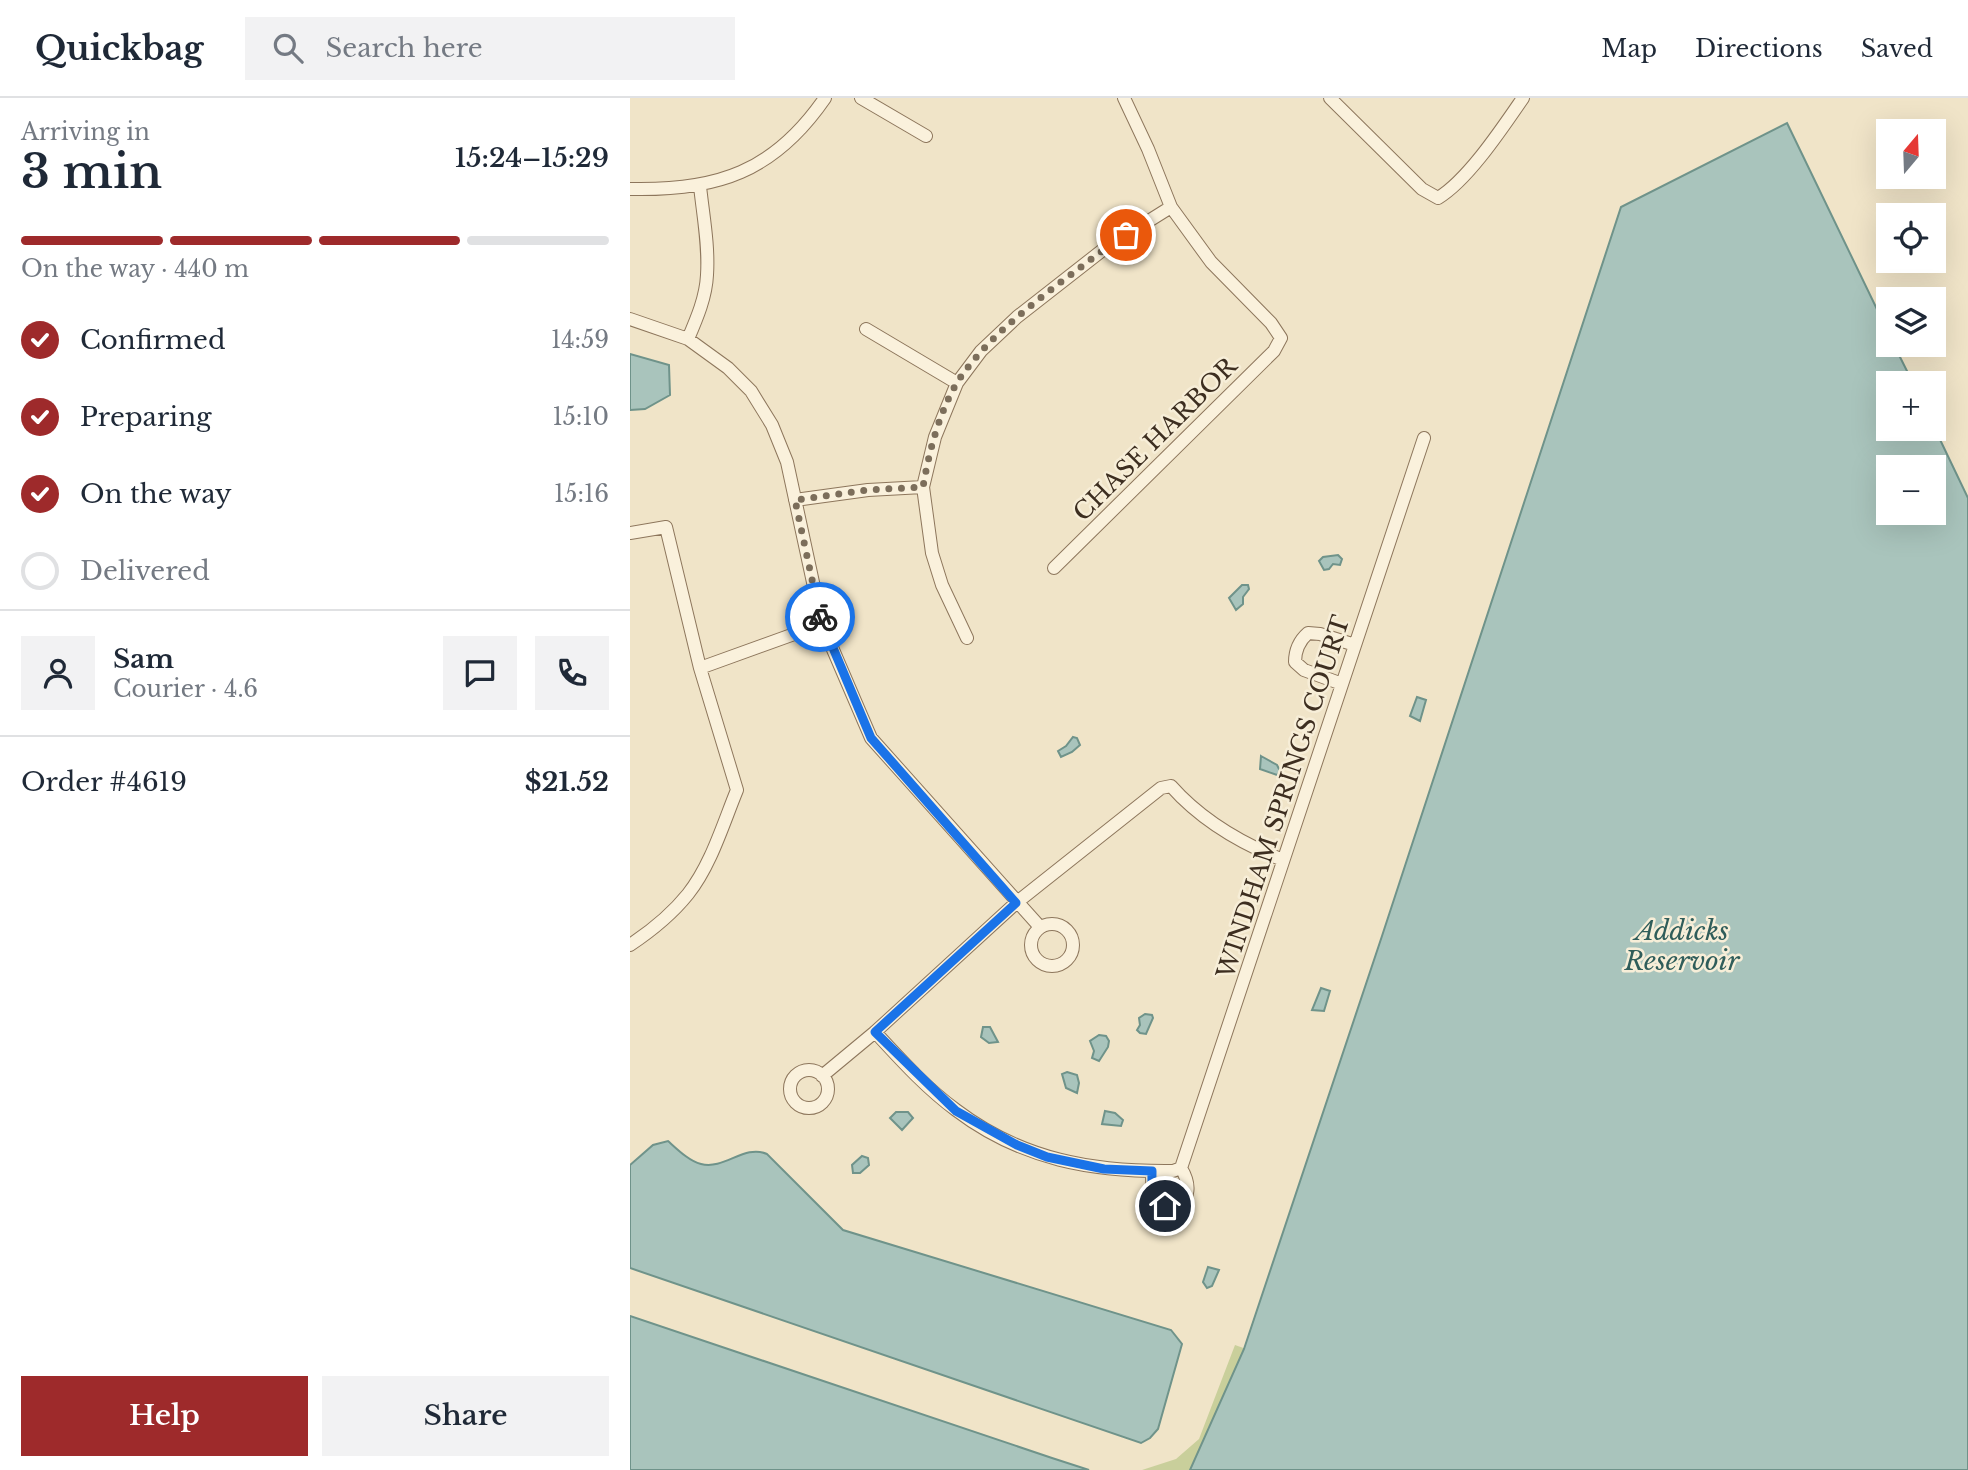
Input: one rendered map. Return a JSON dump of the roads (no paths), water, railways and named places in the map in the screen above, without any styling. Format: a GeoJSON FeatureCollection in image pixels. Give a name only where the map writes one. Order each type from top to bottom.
{"type":"FeatureCollection","features":[{"type":"Feature","properties":{"kind":"street"},"geometry":{"type":"LineString","coordinates":[[630,189],[671,190],[699,186],[741,173],[789,142],[825,98]]}},
{"type":"Feature","properties":{"kind":"street"},"geometry":{"type":"LineString","coordinates":[[861,98],[926,136]]}},
{"type":"Feature","properties":{"kind":"street"},"geometry":{"type":"LineString","coordinates":[[967,638],[942,585],[932,553],[923,487],[935,437],[957,383],[981,351],[1017,317],[1104,249],[1171,208],[1125,98]]}},
{"type":"Feature","properties":{"kind":"street"},"geometry":{"type":"LineString","coordinates":[[1330,98],[1422,189],[1438,198],[1449,191],[1496,136],[1523,98]]}},
{"type":"Feature","properties":{"kind":"street"},"geometry":{"type":"LineString","coordinates":[[688,339],[701,307],[707,276],[707,245],[699,186]]}},
{"type":"Feature","properties":{"kind":"street","name":"CHASE HARBOR"},"geometry":{"type":"LineString","coordinates":[[1054,568],[1274,351],[1281,338],[1271,323],[1211,262],[1171,208]]}},
{"type":"Feature","properties":{"kind":"street"},"geometry":{"type":"LineString","coordinates":[[630,319],[688,339],[728,368],[751,391],[772,425],[787,462],[822,624],[871,738],[1040,927]]}},
{"type":"Feature","properties":{"kind":"street"},"geometry":{"type":"LineString","coordinates":[[866,329],[957,383]]}},
{"type":"Feature","properties":{"kind":"street","name":"WINDHAM SPRINGS COURT"},"geometry":{"type":"LineString","coordinates":[[1181,1168],[1424,439]]}},
{"type":"Feature","properties":{"kind":"street"},"geometry":{"type":"LineString","coordinates":[[795,500],[868,490],[923,487]]}},
{"type":"Feature","properties":{"kind":"street"},"geometry":{"type":"LineString","coordinates":[[630,533],[666,527],[700,668],[737,790],[701,873],[688,894],[652,930],[630,945]]}},
{"type":"Feature","properties":{"kind":"street"},"geometry":{"type":"LineString","coordinates":[[700,668],[822,624]]}},
{"type":"Feature","properties":{"kind":"street"},"geometry":{"type":"LineString","coordinates":[[1342,684],[1304,670],[1295,663],[1300,640],[1308,633],[1320,634],[1355,645]]}},
{"type":"Feature","properties":{"kind":"street"},"geometry":{"type":"LineString","coordinates":[[822,1076],[875,1032],[1016,903],[1161,788],[1171,786],[1186,804],[1219,829],[1255,849],[1283,860]]}},
{"type":"Feature","properties":{"kind":"street"},"geometry":{"type":"LineString","coordinates":[[875,1032],[956,1111],[1017,1145],[1047,1157],[1104,1169],[1173,1171],[1181,1168],[1188,1181],[1184,1201],[1172,1207],[1155,1199],[1152,1192],[1152,1171]]}},
{"type":"Feature","properties":{"kind":"water","name":"Addicks Reservoir"},"geometry":{"type":"Polygon","coordinates":[[[1787,123],[1876,307],[1876,357],[1900,357],[1907,371],[1876,371],[1876,441],[1941,441],[1968,498],[1968,1470],[1190,1470],[1244,1349],[1621,207],[1787,123]]]}},
{"type":"Feature","properties":{"kind":"water"},"geometry":{"type":"Polygon","coordinates":[[[630,354],[669,365],[670,395],[645,409],[630,410],[630,354]]]}},
{"type":"Feature","properties":{"kind":"water"},"geometry":{"type":"Polygon","coordinates":[[[1338,555],[1342,559],[1340,565],[1333,564],[1324,570],[1319,561],[1323,557],[1338,555]]]}},
{"type":"Feature","properties":{"kind":"water"},"geometry":{"type":"Polygon","coordinates":[[[1242,585],[1248,585],[1249,589],[1243,597],[1243,604],[1236,610],[1229,598],[1242,585]]]}},
{"type":"Feature","properties":{"kind":"water"},"geometry":{"type":"Polygon","coordinates":[[[1417,697],[1426,700],[1420,721],[1410,716],[1417,697]]]}},
{"type":"Feature","properties":{"kind":"water"},"geometry":{"type":"Polygon","coordinates":[[[1073,737],[1077,738],[1080,745],[1061,757],[1058,751],[1073,737]]]}},
{"type":"Feature","properties":{"kind":"water"},"geometry":{"type":"Polygon","coordinates":[[[1261,756],[1277,765],[1280,771],[1277,775],[1260,769],[1261,756]]]}},
{"type":"Feature","properties":{"kind":"water"},"geometry":{"type":"Polygon","coordinates":[[[1321,988],[1330,991],[1324,1011],[1312,1010],[1321,988]]]}},
{"type":"Feature","properties":{"kind":"water"},"geometry":{"type":"Polygon","coordinates":[[[1145,1014],[1152,1015],[1153,1018],[1146,1034],[1137,1030],[1140,1025],[1139,1018],[1145,1014]]]}},
{"type":"Feature","properties":{"kind":"water"},"geometry":{"type":"Polygon","coordinates":[[[983,1027],[990,1027],[998,1042],[989,1043],[981,1037],[983,1027]]]}},
{"type":"Feature","properties":{"kind":"water"},"geometry":{"type":"Polygon","coordinates":[[[1099,1035],[1106,1036],[1109,1041],[1099,1061],[1092,1058],[1094,1051],[1090,1041],[1099,1035]]]}},
{"type":"Feature","properties":{"kind":"water"},"geometry":{"type":"Polygon","coordinates":[[[1067,1072],[1077,1075],[1077,1093],[1066,1088],[1062,1074],[1067,1072]]]}},
{"type":"Feature","properties":{"kind":"water"},"geometry":{"type":"Polygon","coordinates":[[[1105,1111],[1115,1113],[1123,1120],[1121,1126],[1102,1124],[1105,1111]]]}},
{"type":"Feature","properties":{"kind":"water"},"geometry":{"type":"Polygon","coordinates":[[[896,1112],[908,1112],[913,1118],[902,1130],[890,1118],[896,1112]]]}},
{"type":"Feature","properties":{"kind":"water"},"geometry":{"type":"Polygon","coordinates":[[[668,1141],[688,1158],[701,1164],[718,1164],[750,1152],[767,1154],[843,1230],[1171,1330],[1182,1344],[1158,1429],[1141,1443],[630,1268],[630,1165],[653,1145],[668,1141]]]}},
{"type":"Feature","properties":{"kind":"water"},"geometry":{"type":"Polygon","coordinates":[[[862,1156],[868,1158],[869,1165],[860,1173],[853,1173],[852,1165],[862,1156]]]}},
{"type":"Feature","properties":{"kind":"water"},"geometry":{"type":"Polygon","coordinates":[[[1208,1267],[1219,1270],[1212,1286],[1207,1288],[1203,1282],[1208,1267]]]}},
{"type":"Feature","properties":{"kind":"water"},"geometry":{"type":"Polygon","coordinates":[[[630,1316],[1052,1458],[1089,1470],[630,1470],[630,1316]]]}}]}
